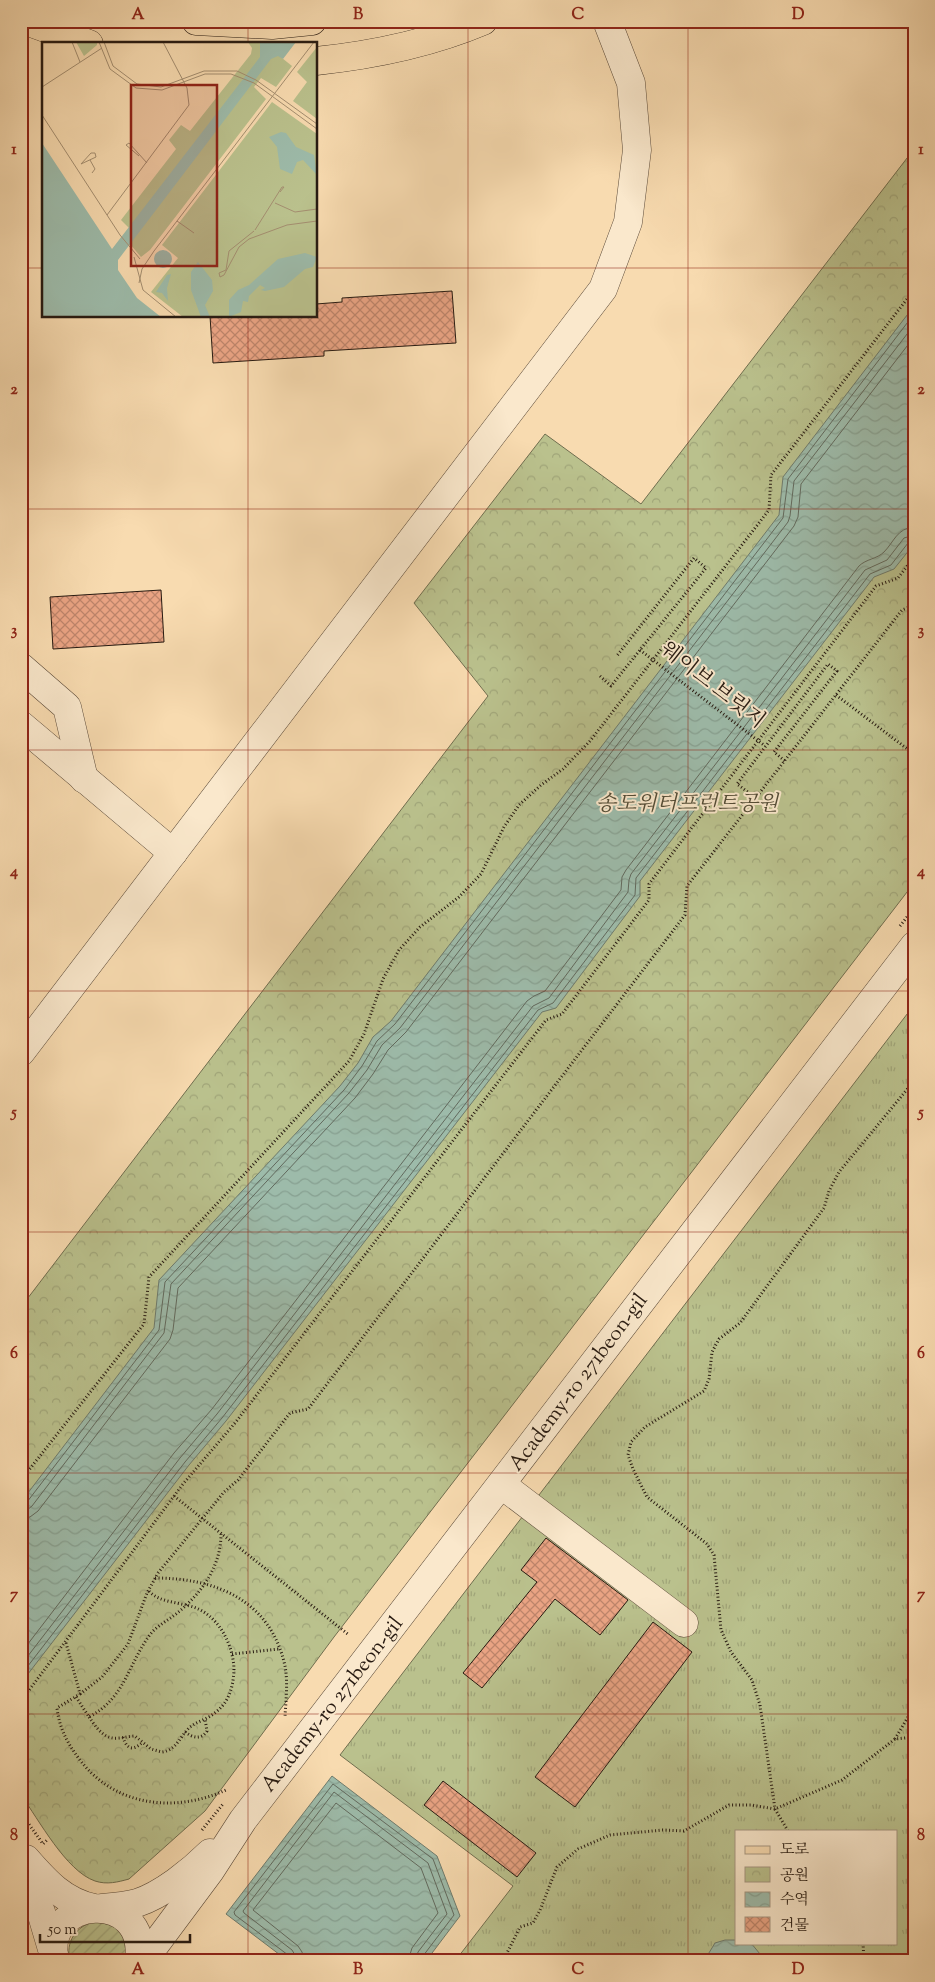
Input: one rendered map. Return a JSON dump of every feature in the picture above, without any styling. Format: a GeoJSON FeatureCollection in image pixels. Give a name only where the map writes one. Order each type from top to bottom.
{"type":"FeatureCollection","features":[{"type":"Feature","properties":{"kind":"main road"},"geometry":{"type":"LineString","coordinates":[[26,21],[84,42]]}},
{"type":"Feature","properties":{"kind":"main road"},"geometry":{"type":"LineString","coordinates":[[196,21],[272,25],[312,21]]}},
{"type":"Feature","properties":{"kind":"main road"},"geometry":{"type":"LineString","coordinates":[[318,61],[403,46],[443,36],[484,21]]}},
{"type":"Feature","properties":{"kind":"street"},"geometry":{"type":"LineString","coordinates":[[21,1052],[603,289],[628,222],[638,150],[631,83],[607,21]]}},
{"type":"Feature","properties":{"kind":"street"},"geometry":{"type":"LineString","coordinates":[[21,667],[68,707],[84,780]]}},
{"type":"Feature","properties":{"kind":"street"},"geometry":{"type":"LineString","coordinates":[[21,725],[173,853]]}},
{"type":"Feature","properties":{"kind":"street","name":"Academy-ro 271beon-gil"},"geometry":{"type":"LineString","coordinates":[[243,1820],[914,946]]}},
{"type":"Feature","properties":{"kind":"street"},"geometry":{"type":"LineString","coordinates":[[502,1485],[684,1623]]}},
{"type":"Feature","properties":{"kind":"street"},"geometry":{"type":"LineString","coordinates":[[54,1959],[55,1938],[64,1922],[79,1911],[127,1905],[150,1897],[197,1864],[243,1820]]}},
{"type":"Feature","properties":{"kind":"street"},"geometry":{"type":"LineString","coordinates":[[143,1961],[210,1871],[243,1820]]}},
{"type":"Feature","properties":{"kind":"street"},"geometry":{"type":"LineString","coordinates":[[21,1853],[50,1886],[75,1902],[117,1912],[132,1925],[140,1942],[139,1961]]}},
{"type":"Feature","properties":{"kind":"street"},"geometry":{"type":"LineString","coordinates":[[21,1868],[41,1912],[54,1959]]}},
{"type":"Feature","properties":{"kind":"path"},"geometry":{"type":"LineString","coordinates":[[21,1480],[144,1324],[149,1277],[349,1061],[364,1034],[383,979],[399,950],[420,927],[459,897],[481,874],[504,827],[519,806],[535,790],[563,769],[596,733],[769,510],[771,475],[914,290]]}},
{"type":"Feature","properties":{"kind":"path"},"geometry":{"type":"LineString","coordinates":[[21,1701],[174,1496],[236,1423],[546,1020],[562,1014],[649,900],[649,884],[876,586],[898,578],[914,557]]}},
{"type":"Feature","properties":{"kind":"path"},"geometry":{"type":"LineString","coordinates":[[600,676],[611,686],[706,568],[694,558],[616,657]]}},
{"type":"Feature","properties":{"kind":"path"},"geometry":{"type":"LineString","coordinates":[[226,1790],[208,1798],[172,1803],[140,1801],[114,1791],[90,1773],[81,1763],[62,1730],[57,1708],[102,1677],[128,1644],[148,1590],[155,1578],[224,1492],[238,1480],[290,1413],[308,1408],[685,915],[687,886],[902,610],[914,605]]}},
{"type":"Feature","properties":{"kind":"path","name":"웨이브 브릿지"},"geometry":{"type":"LineString","coordinates":[[640,650],[765,746]]}},
{"type":"Feature","properties":{"kind":"path"},"geometry":{"type":"LineString","coordinates":[[756,798],[737,784],[828,664],[837,671],[774,752],[785,761]]}},
{"type":"Feature","properties":{"kind":"path"},"geometry":{"type":"LineString","coordinates":[[836,695],[914,754]]}},
{"type":"Feature","properties":{"kind":"path"},"geometry":{"type":"LineString","coordinates":[[787,1830],[775,1810],[760,1705],[752,1680],[731,1652],[722,1630],[714,1555],[707,1544],[647,1497],[628,1455],[631,1442],[646,1427],[704,1392],[709,1379],[712,1352],[718,1339],[740,1323],[824,1208],[829,1191],[839,1172],[914,1081]]}},
{"type":"Feature","properties":{"kind":"path"},"geometry":{"type":"LineString","coordinates":[[174,1496],[349,1635]]}},
{"type":"Feature","properties":{"kind":"path"},"geometry":{"type":"LineString","coordinates":[[89,1716],[103,1708],[121,1689],[153,1630],[186,1605],[204,1584],[218,1560],[220,1534]]}},
{"type":"Feature","properties":{"kind":"path"},"geometry":{"type":"LineString","coordinates":[[155,1578],[181,1579],[204,1584],[236,1596],[256,1611],[271,1631],[285,1667],[285,1716]]}},
{"type":"Feature","properties":{"kind":"path"},"geometry":{"type":"LineString","coordinates":[[66,1642],[78,1695],[89,1716],[103,1734],[113,1738],[135,1736],[157,1751],[167,1751],[177,1744],[185,1732],[195,1724],[219,1710],[229,1697],[233,1680],[232,1654],[225,1635],[201,1611],[155,1597],[148,1590]]}},
{"type":"Feature","properties":{"kind":"path"},"geometry":{"type":"LineString","coordinates":[[232,1654],[279,1649]]}},
{"type":"Feature","properties":{"kind":"path"},"geometry":{"type":"LineString","coordinates":[[503,1961],[520,1927],[533,1923],[557,1867],[578,1849],[610,1835],[663,1830],[684,1831],[729,1805],[751,1805],[775,1810],[842,1780],[895,1739],[914,1706]]}},
{"type":"Feature","properties":{"kind":"path"},"geometry":{"type":"LineString","coordinates":[[185,1732],[193,1737],[202,1736],[207,1731],[205,1719]]}},
{"type":"Feature","properties":{"kind":"path"},"geometry":{"type":"LineString","coordinates":[[123,1737],[130,1749],[134,1749],[143,1742]]}},
{"type":"Feature","properties":{"kind":"path"},"geometry":{"type":"LineString","coordinates":[[895,1739],[914,1737]]}},
{"type":"Feature","properties":{"kind":"path"},"geometry":{"type":"LineString","coordinates":[[21,1813],[43,1844],[47,1840]]}},
{"type":"Feature","properties":{"kind":"path"},"geometry":{"type":"LineString","coordinates":[[863,1944],[864,1961]]}},
{"type":"Feature","properties":{"kind":"green space","name":"송도워터프런트공원"},"geometry":{"type":"Polygon","coordinates":[[[914,149],[914,883],[334,1637],[205,1811],[129,1879],[108,1883],[95,1881],[74,1867],[64,1856],[21,1795],[21,1307],[488,696],[414,603],[545,434],[641,504],[914,149]]]}},
{"type":"Feature","properties":{"kind":"green space"},"geometry":{"type":"Polygon","coordinates":[[[914,1005],[914,1961],[455,1961],[513,1886],[340,1755],[914,1005]]]}},
{"type":"Feature","properties":{"kind":"green space"},"geometry":{"type":"Polygon","coordinates":[[[94,1922],[111,1925],[120,1932],[125,1944],[126,1961],[70,1961],[69,1947],[73,1936],[82,1927],[94,1922]]]}},
{"type":"Feature","properties":{"kind":"water"},"geometry":{"type":"Polygon","coordinates":[[[914,306],[914,544],[894,569],[874,577],[640,881],[640,896],[556,1008],[542,1012],[21,1683],[21,1502],[154,1328],[159,1280],[340,1086],[358,1063],[373,1037],[391,1021],[779,515],[783,477],[914,306]]]}},
{"type":"Feature","properties":{"kind":"water"},"geometry":{"type":"Polygon","coordinates":[[[332,1776],[437,1856],[460,1916],[426,1961],[288,1961],[226,1914],[332,1776]]]}},
{"type":"Feature","properties":{"kind":"water"},"geometry":{"type":"Polygon","coordinates":[[[735,1940],[735,1944],[752,1944],[760,1954],[761,1961],[704,1961],[715,1943],[735,1940]]]}},
{"type":"Feature","properties":{"kind":"building"},"geometry":{"type":"Polygon","coordinates":[[[452,291],[456,343],[324,351],[324,356],[213,363],[210,318],[318,318],[318,304],[342,302],[342,298],[452,291]]]}},
{"type":"Feature","properties":{"kind":"building"},"geometry":{"type":"Polygon","coordinates":[[[161,590],[164,642],[53,649],[50,597],[161,590]]]}},
{"type":"Feature","properties":{"kind":"building"},"geometry":{"type":"Polygon","coordinates":[[[546,1538],[628,1600],[600,1635],[555,1599],[482,1688],[463,1673],[537,1582],[521,1570],[546,1538]]]}},
{"type":"Feature","properties":{"kind":"building"},"geometry":{"type":"Polygon","coordinates":[[[653,1622],[692,1652],[575,1807],[535,1777],[653,1622]]]}},
{"type":"Feature","properties":{"kind":"building"},"geometry":{"type":"Polygon","coordinates":[[[443,1781],[536,1853],[517,1877],[424,1805],[443,1781]]]}}]}
